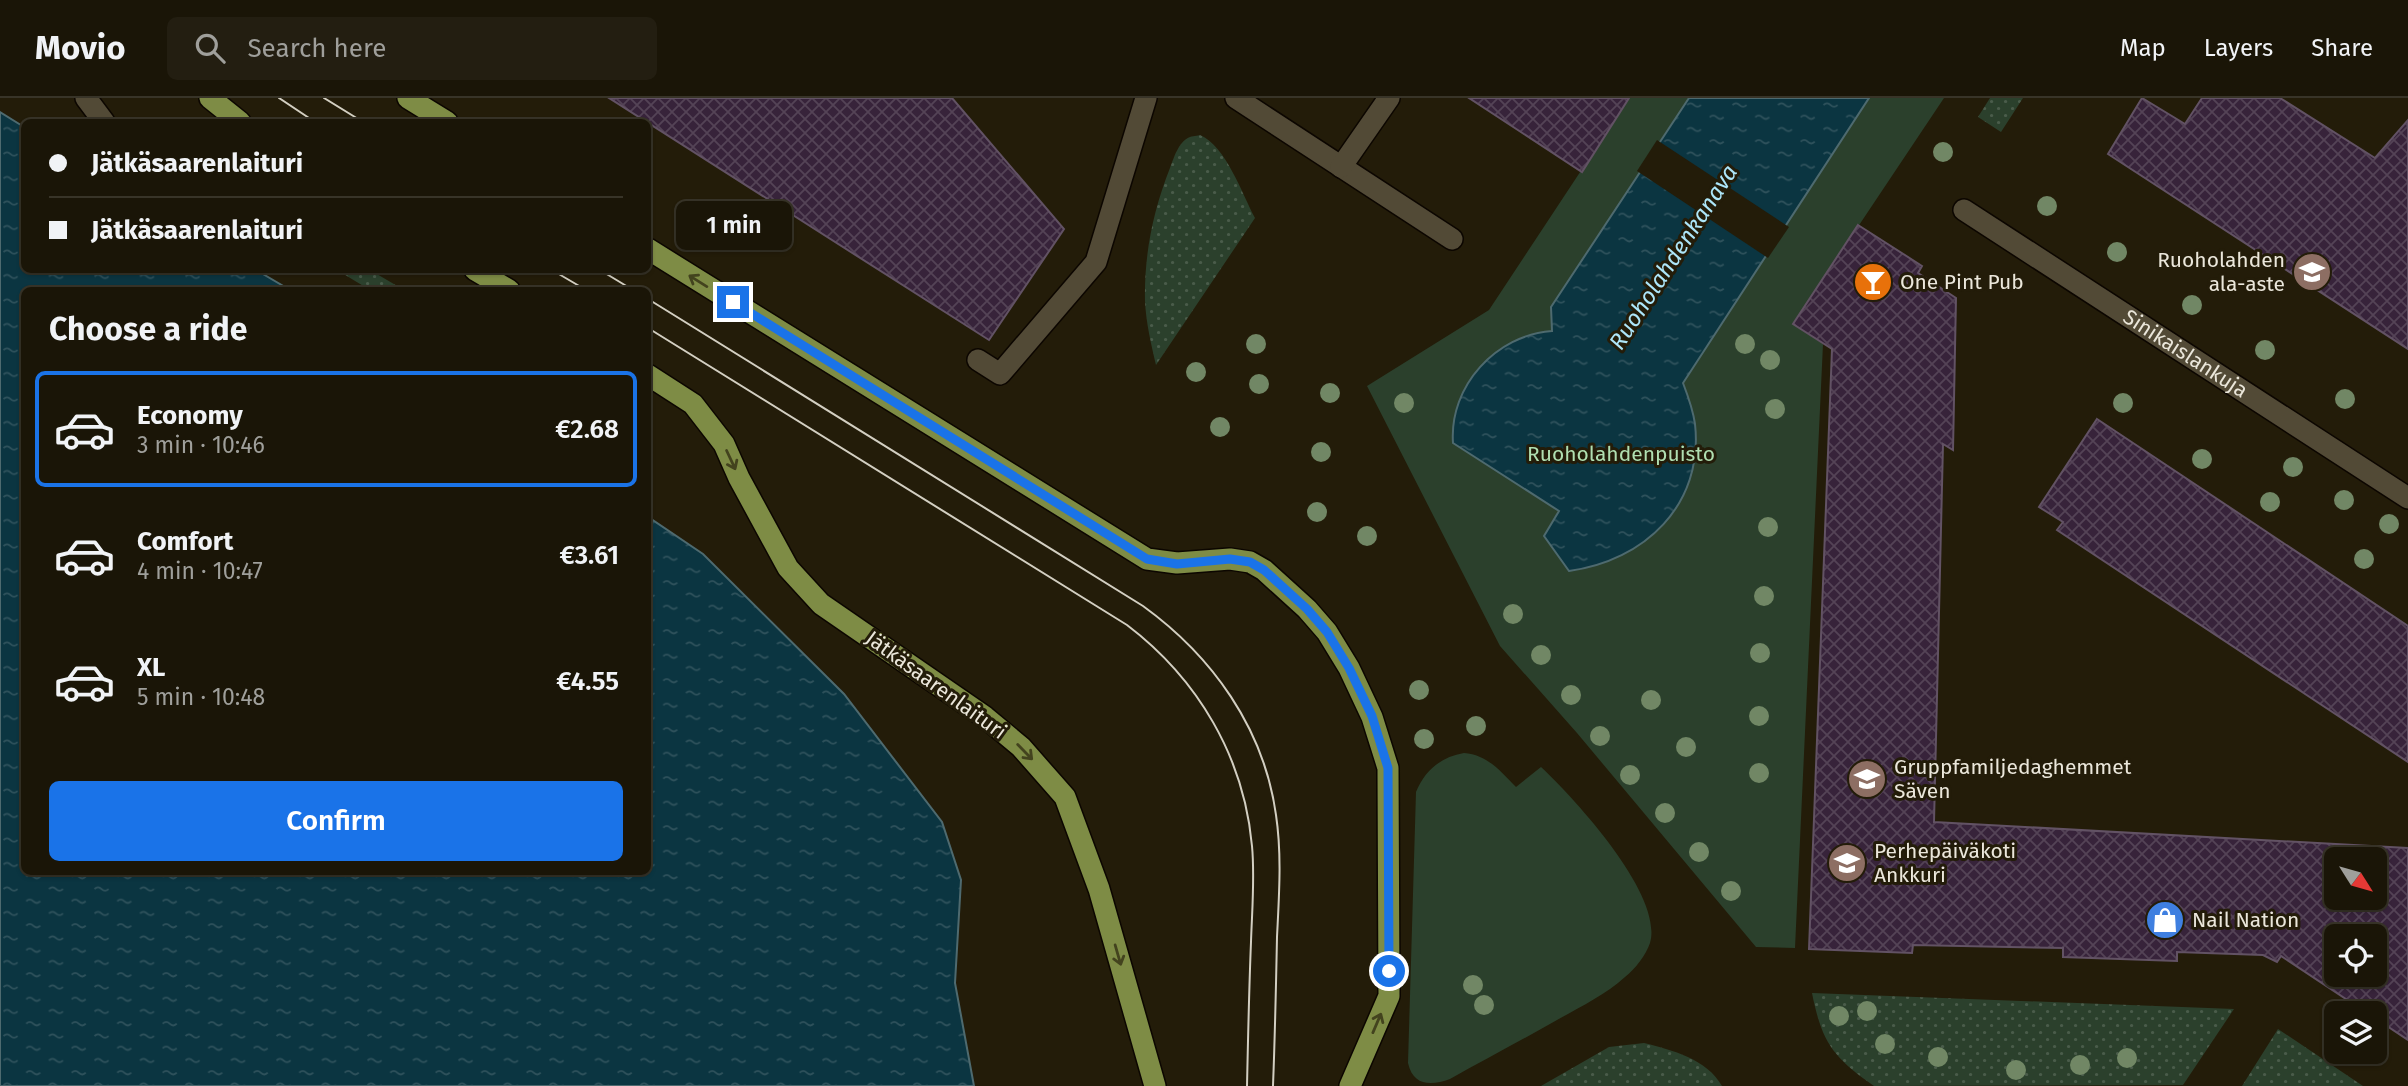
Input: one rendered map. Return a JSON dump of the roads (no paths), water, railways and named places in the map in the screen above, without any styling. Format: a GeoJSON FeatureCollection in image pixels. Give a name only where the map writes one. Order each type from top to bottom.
{"type":"FeatureCollection","features":[{"type":"Feature","properties":{"kind":"main road"},"geometry":{"type":"LineString","coordinates":[[209,98],[236,119]]}},
{"type":"Feature","properties":{"kind":"main road"},"geometry":{"type":"LineString","coordinates":[[408,98],[442,119]]}},
{"type":"Feature","properties":{"kind":"main road"},"geometry":{"type":"LineString","coordinates":[[651,251],[1147,559],[1177,564],[1230,559],[1250,562],[1285,588],[1327,632],[1349,668],[1372,716],[1388,768],[1389,996],[1350,1086]]}},
{"type":"Feature","properties":{"kind":"main road"},"geometry":{"type":"LineString","coordinates":[[480,273],[504,287]]}},
{"type":"Feature","properties":{"kind":"main road","name":"Jätkäsaarenlaituri"},"geometry":{"type":"LineString","coordinates":[[651,377],[693,404],[724,444],[739,478],[788,568],[821,604],[985,717],[1021,747],[1065,797],[1099,889],[1155,1086]]}},
{"type":"Feature","properties":{"kind":"street"},"geometry":{"type":"LineString","coordinates":[[86,98],[102,119]]}},
{"type":"Feature","properties":{"kind":"street"},"geometry":{"type":"LineString","coordinates":[[978,360],[993,381],[1096,262],[1146,98]]}},
{"type":"Feature","properties":{"kind":"street"},"geometry":{"type":"LineString","coordinates":[[1236,98],[1452,239]]}},
{"type":"Feature","properties":{"kind":"street"},"geometry":{"type":"LineString","coordinates":[[1341,167],[1389,98]]}},
{"type":"Feature","properties":{"kind":"street","name":"Sinikaislankuja"},"geometry":{"type":"LineString","coordinates":[[1964,210],[2408,498]]}},
{"type":"Feature","properties":{"kind":"water","name":"Ruoholahdenkanava"},"geometry":{"type":"Polygon","coordinates":[[[1689,98],[1869,98],[1683,383],[1695,424],[1695,453],[1690,480],[1679,503],[1664,524],[1622,555],[1569,571],[1544,536],[1559,511],[1453,443],[1459,402],[1480,367],[1495,353],[1512,342],[1552,331],[1551,307],[1689,98]]]}},
{"type":"Feature","properties":{"kind":"water"},"geometry":{"type":"Polygon","coordinates":[[[0,112],[21,125],[21,273],[261,273],[285,287],[21,287],[21,875],[651,875],[651,519],[703,554],[844,694],[942,822],[961,880],[955,983],[974,1086],[0,1086],[0,112]]]}},
{"type":"Feature","properties":{"kind":"tram line"},"geometry":{"type":"LineString","coordinates":[[279,98],[310,119]]}},
{"type":"Feature","properties":{"kind":"tram line"},"geometry":{"type":"LineString","coordinates":[[324,98],[358,119]]}},
{"type":"Feature","properties":{"kind":"tram line"},"geometry":{"type":"LineString","coordinates":[[557,273],[581,287]]}},
{"type":"Feature","properties":{"kind":"tram line"},"geometry":{"type":"LineString","coordinates":[[605,273],[628,287]]}},
{"type":"Feature","properties":{"kind":"tram line"},"geometry":{"type":"LineString","coordinates":[[651,301],[1143,606],[1168,626],[1212,671],[1247,724],[1260,753],[1270,783],[1276,815],[1280,876],[1273,1086]]}},
{"type":"Feature","properties":{"kind":"tram line"},"geometry":{"type":"LineString","coordinates":[[651,330],[1127,625],[1152,646],[1196,695],[1228,751],[1247,813],[1252,846],[1247,1086]]}},
{"type":"Feature","properties":{"kind":"place","name":"Ruoholahden ala-aste"},"geometry":{"type":"Point","coordinates":[2312,272]}},
{"type":"Feature","properties":{"kind":"place","name":"One Pint Pub"},"geometry":{"type":"Point","coordinates":[1873,282]}},
{"type":"Feature","properties":{"kind":"place","name":"Gruppfamiljedaghemmet Säven"},"geometry":{"type":"Point","coordinates":[1867,779]}},
{"type":"Feature","properties":{"kind":"place","name":"Perhepäiväkoti Ankkuri"},"geometry":{"type":"Point","coordinates":[1847,863]}},
{"type":"Feature","properties":{"kind":"place","name":"Nail Nation"},"geometry":{"type":"Point","coordinates":[2165,920]}},
{"type":"Feature","properties":{"kind":"park label","name":"Ruoholahdenpuisto"},"geometry":{"type":"Point","coordinates":[1621,454]}}]}
